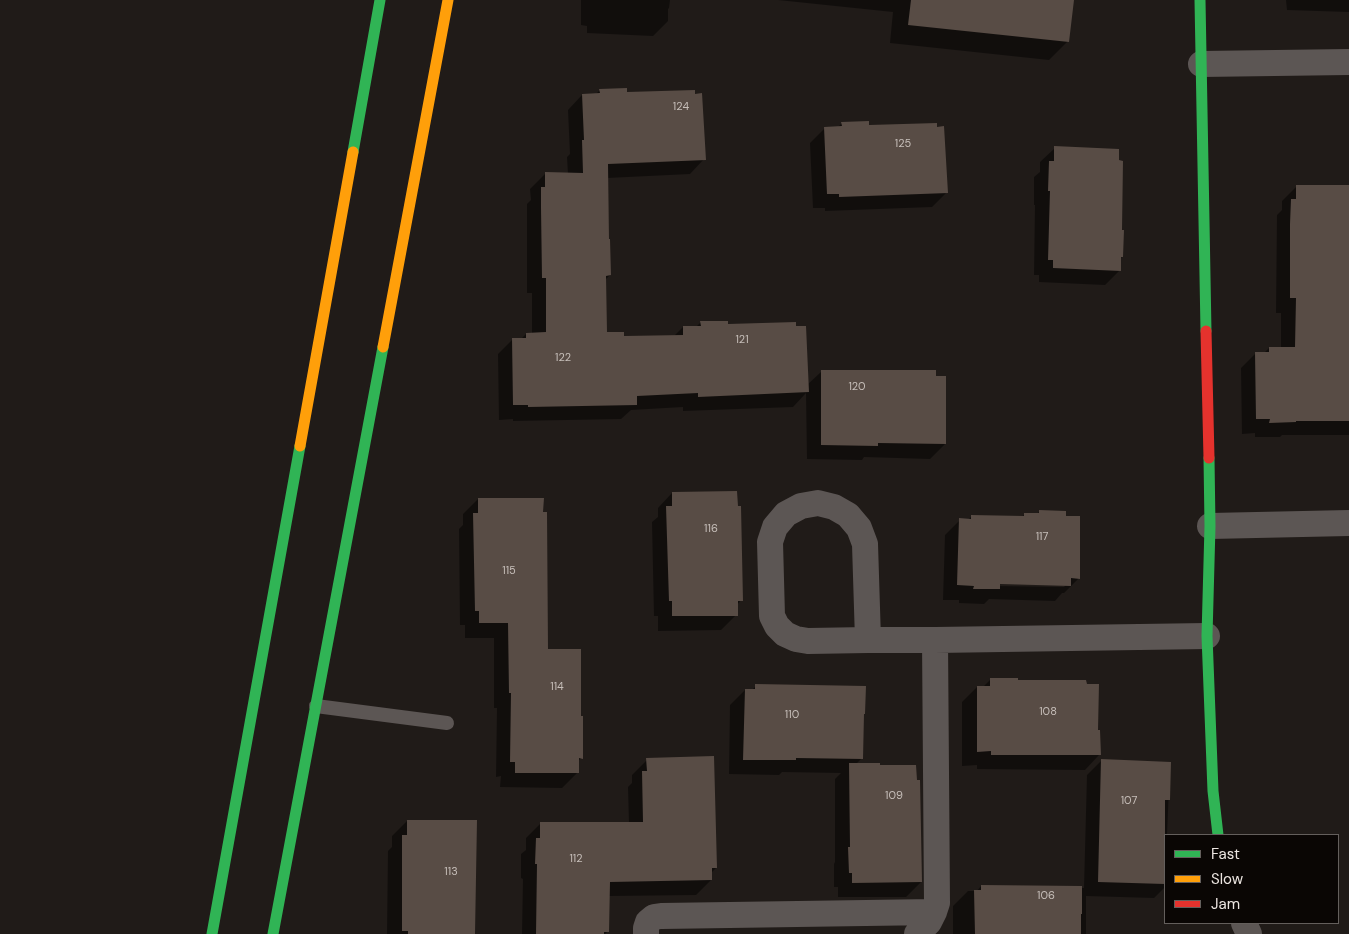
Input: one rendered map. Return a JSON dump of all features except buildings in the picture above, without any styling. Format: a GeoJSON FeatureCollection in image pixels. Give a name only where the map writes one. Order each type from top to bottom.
{"type":"FeatureCollection","features":[{"type":"Feature","properties":{"kind":"street"},"geometry":{"type":"LineString","coordinates":[[212,934],[380,0]]}},
{"type":"Feature","properties":{"kind":"street"},"geometry":{"type":"LineString","coordinates":[[273,934],[448,0]]}},
{"type":"Feature","properties":{"kind":"street"},"geometry":{"type":"LineString","coordinates":[[1200,0],[1210,526],[1207,636],[1213,790],[1218,834]]}},
{"type":"Feature","properties":{"kind":"street"},"geometry":{"type":"LineString","coordinates":[[1201,64],[1349,62]]}},
{"type":"Feature","properties":{"kind":"street"},"geometry":{"type":"LineString","coordinates":[[868,640],[865,544],[859,528],[848,515],[834,507],[818,503],[801,506],[786,514],[775,527],[770,542],[772,616],[777,626],[785,634],[796,639],[808,641],[1207,636]]}},
{"type":"Feature","properties":{"kind":"street"},"geometry":{"type":"LineString","coordinates":[[1210,526],[1349,523]]}},
{"type":"Feature","properties":{"kind":"street"},"geometry":{"type":"LineString","coordinates":[[917,934],[929,922],[937,903],[935,640]]}},
{"type":"Feature","properties":{"kind":"street"},"geometry":{"type":"LineString","coordinates":[[646,934],[648,922],[654,917],[661,916],[934,912]]}},
{"type":"Feature","properties":{"kind":"lane"},"geometry":{"type":"LineString","coordinates":[[316,706],[447,723]]}},
{"type":"Feature","properties":{"kind":"traffic: fast"},"geometry":{"type":"LineString","coordinates":[[353,152],[380,0]]}},
{"type":"Feature","properties":{"kind":"traffic: fast"},"geometry":{"type":"LineString","coordinates":[[1200,0],[1206,331]]}},
{"type":"Feature","properties":{"kind":"traffic: fast"},"geometry":{"type":"LineString","coordinates":[[273,934],[383,347]]}},
{"type":"Feature","properties":{"kind":"traffic: fast"},"geometry":{"type":"LineString","coordinates":[[212,934],[300,446]]}},
{"type":"Feature","properties":{"kind":"traffic: fast"},"geometry":{"type":"LineString","coordinates":[[1209,458],[1210,526],[1207,636],[1213,791],[1218,834]]}},
{"type":"Feature","properties":{"kind":"traffic: slow"},"geometry":{"type":"LineString","coordinates":[[383,347],[448,0]]}},
{"type":"Feature","properties":{"kind":"traffic: slow"},"geometry":{"type":"LineString","coordinates":[[300,446],[353,152]]}},
{"type":"Feature","properties":{"kind":"traffic: jam"},"geometry":{"type":"LineString","coordinates":[[1206,331],[1209,458]]}}]}
